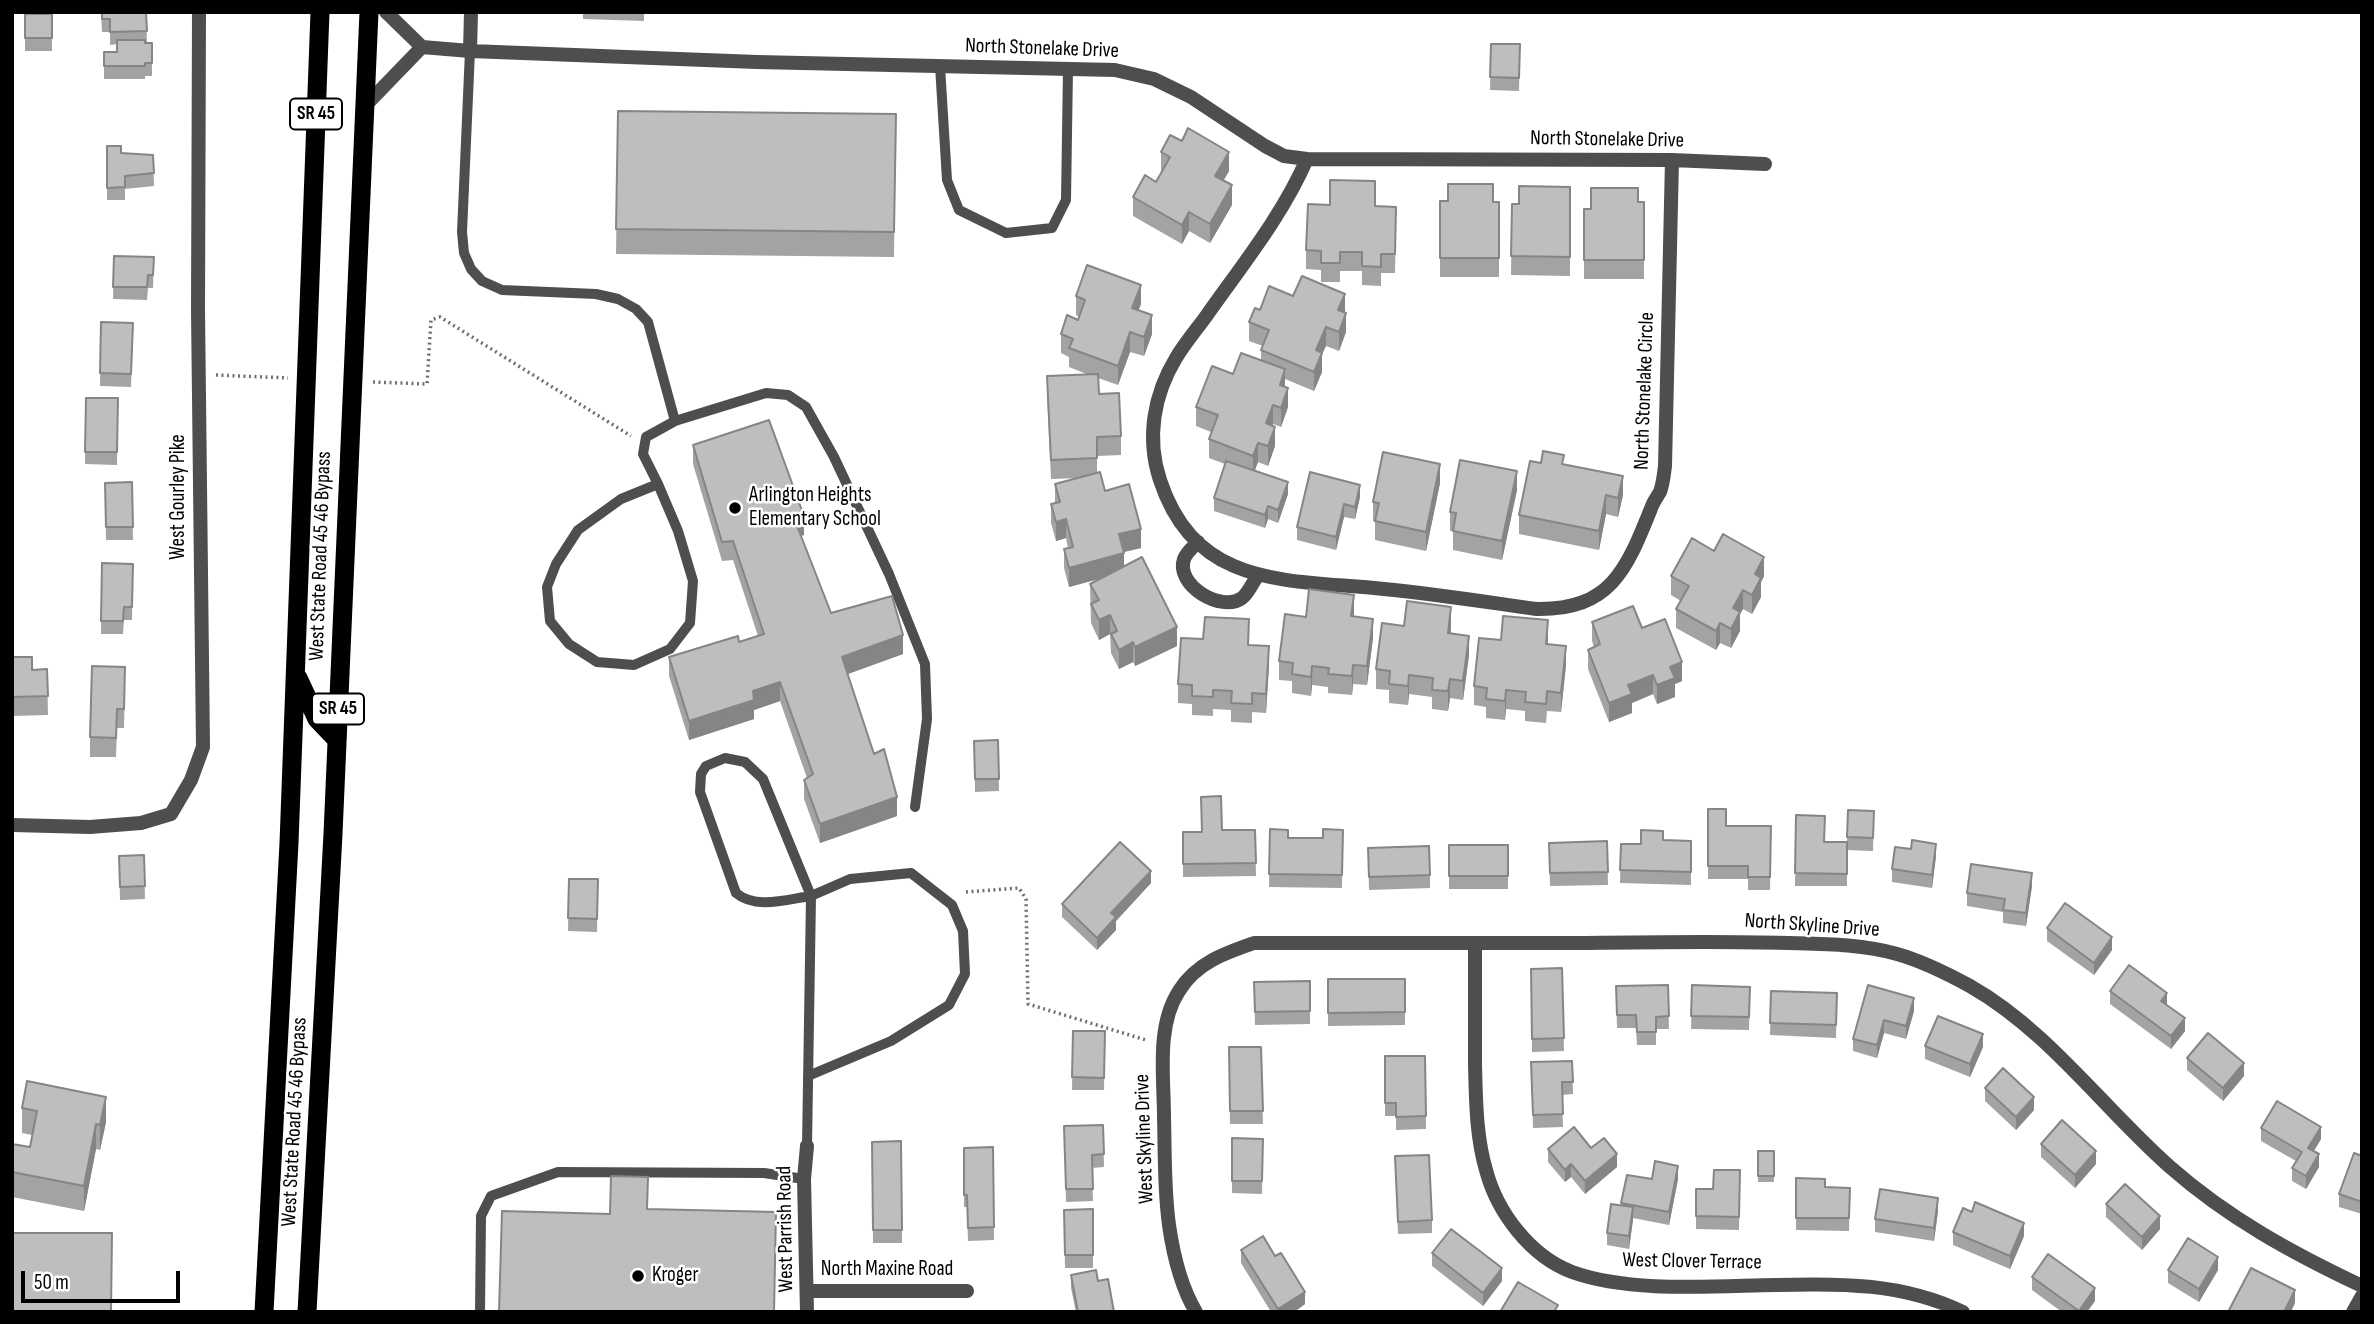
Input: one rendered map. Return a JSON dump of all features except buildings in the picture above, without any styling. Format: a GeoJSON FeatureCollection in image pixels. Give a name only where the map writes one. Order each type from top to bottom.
{"type":"FeatureCollection","features":[{"type":"Feature","properties":{"kind":"highway","name":"West State Road 45 46 Bypass"},"geometry":{"type":"LineString","coordinates":[[264,1312],[285,946],[320,12]]}},
{"type":"Feature","properties":{"kind":"highway","name":"West State Road 45 46 Bypass"},"geometry":{"type":"LineString","coordinates":[[307,1312],[337,740],[369,12]]}},
{"type":"Feature","properties":{"kind":"highway"},"geometry":{"type":"LineString","coordinates":[[296,670],[317,719],[337,740]]}},
{"type":"Feature","properties":{"kind":"street","name":"West Gourley Pike"},"geometry":{"type":"LineString","coordinates":[[12,825],[90,827],[141,823],[172,814],[191,780],[203,747],[198,310],[199,12]]}},
{"type":"Feature","properties":{"kind":"street"},"geometry":{"type":"LineString","coordinates":[[365,106],[422,47],[386,12]]}},
{"type":"Feature","properties":{"kind":"street"},"geometry":{"type":"LineString","coordinates":[[470,51],[471,12]]}},
{"type":"Feature","properties":{"kind":"street","name":"North Stonelake Drive"},"geometry":{"type":"LineString","coordinates":[[422,47],[757,62],[1115,70],[1154,79],[1191,97],[1284,156],[1307,159],[1672,160],[1765,164]]}},
{"type":"Feature","properties":{"kind":"street","name":"North Stonelake Circle"},"geometry":{"type":"LineString","coordinates":[[1307,159],[1294,189],[1176,358],[1157,396],[1153,438],[1155,465],[1166,500],[1198,542],[1222,561],[1258,575],[1273,579],[1385,589],[1537,609],[1571,607],[1605,590],[1636,547],[1661,489],[1665,466],[1672,160]]}},
{"type":"Feature","properties":{"kind":"street"},"geometry":{"type":"LineString","coordinates":[[1198,542],[1184,557],[1182,569],[1188,584],[1207,595],[1228,603],[1242,598],[1258,575]]}},
{"type":"Feature","properties":{"kind":"street","name":"North Skyline Drive"},"geometry":{"type":"LineString","coordinates":[[1196,970],[1223,954],[1254,943],[1760,942],[1854,946],[1897,954],[1970,986],[2001,1006],[2035,1034],[2169,1166],[2214,1203],[2262,1236],[2362,1286]]}},
{"type":"Feature","properties":{"kind":"street","name":"West Clover Terrace"},"geometry":{"type":"LineString","coordinates":[[1475,943],[1476,1089],[1480,1144],[1486,1171],[1495,1196],[1511,1222],[1527,1242],[1548,1259],[1570,1271],[1627,1283],[1727,1286],[1859,1284],[1919,1295],[1963,1312]]}},
{"type":"Feature","properties":{"kind":"street","name":"West Skyline Drive"},"geometry":{"type":"LineString","coordinates":[[1196,970],[1178,991],[1171,1005],[1164,1046],[1165,1179],[1169,1226],[1179,1267],[1196,1312]]}},
{"type":"Feature","properties":{"kind":"street","name":"West Parrish Road"},"geometry":{"type":"LineString","coordinates":[[807,1146],[804,1179],[807,1312]]}},
{"type":"Feature","properties":{"kind":"street","name":"North Maxine Road"},"geometry":{"type":"LineString","coordinates":[[808,1292],[967,1292]]}},
{"type":"Feature","properties":{"kind":"street"},"geometry":{"type":"LineString","coordinates":[[2353,1312],[2362,1296]]}},
{"type":"Feature","properties":{"kind":"lane"},"geometry":{"type":"LineString","coordinates":[[470,51],[462,232],[464,253],[471,269],[482,281],[502,290],[596,294],[618,299],[636,309],[648,321],[675,421]]}},
{"type":"Feature","properties":{"kind":"lane"},"geometry":{"type":"LineString","coordinates":[[940,66],[947,180],[959,210],[1006,233],[1052,228],[1066,200],[1068,68]]}},
{"type":"Feature","properties":{"kind":"lane"},"geometry":{"type":"LineString","coordinates":[[658,484],[621,499],[578,530],[556,564],[547,587],[550,621],[569,645],[597,662],[634,665],[670,649],[690,623],[693,581],[678,531],[658,484],[643,454],[646,437],[675,421],[766,393],[788,395],[806,407],[834,457],[889,574],[925,664],[927,719],[915,807]]}},
{"type":"Feature","properties":{"kind":"lane"},"geometry":{"type":"LineString","coordinates":[[807,1146],[808,1076],[811,896],[763,779],[745,762],[725,758],[708,764],[701,774],[700,792],[736,893],[745,901],[758,903],[811,896],[850,879],[911,873],[952,905],[963,931],[965,974],[949,1005],[891,1041],[808,1076]]}},
{"type":"Feature","properties":{"kind":"lane"},"geometry":{"type":"LineString","coordinates":[[480,1312],[481,1216],[491,1196],[558,1172],[764,1173],[804,1179]]}},
{"type":"Feature","properties":{"kind":"path"},"geometry":{"type":"LineString","coordinates":[[372,382],[427,384],[431,320],[440,317],[644,444]]}},
{"type":"Feature","properties":{"kind":"path"},"geometry":{"type":"LineString","coordinates":[[233,375],[289,378]]}},
{"type":"Feature","properties":{"kind":"path"},"geometry":{"type":"LineString","coordinates":[[966,892],[1019,888],[1026,899],[1028,1004],[1164,1046]]}},
{"type":"Feature","properties":{"kind":"place","name":"Arlington Heights Elementary School"},"geometry":{"type":"Point","coordinates":[735,508]}},
{"type":"Feature","properties":{"kind":"place","name":"Kroger"},"geometry":{"type":"Point","coordinates":[638,1276]}}]}
